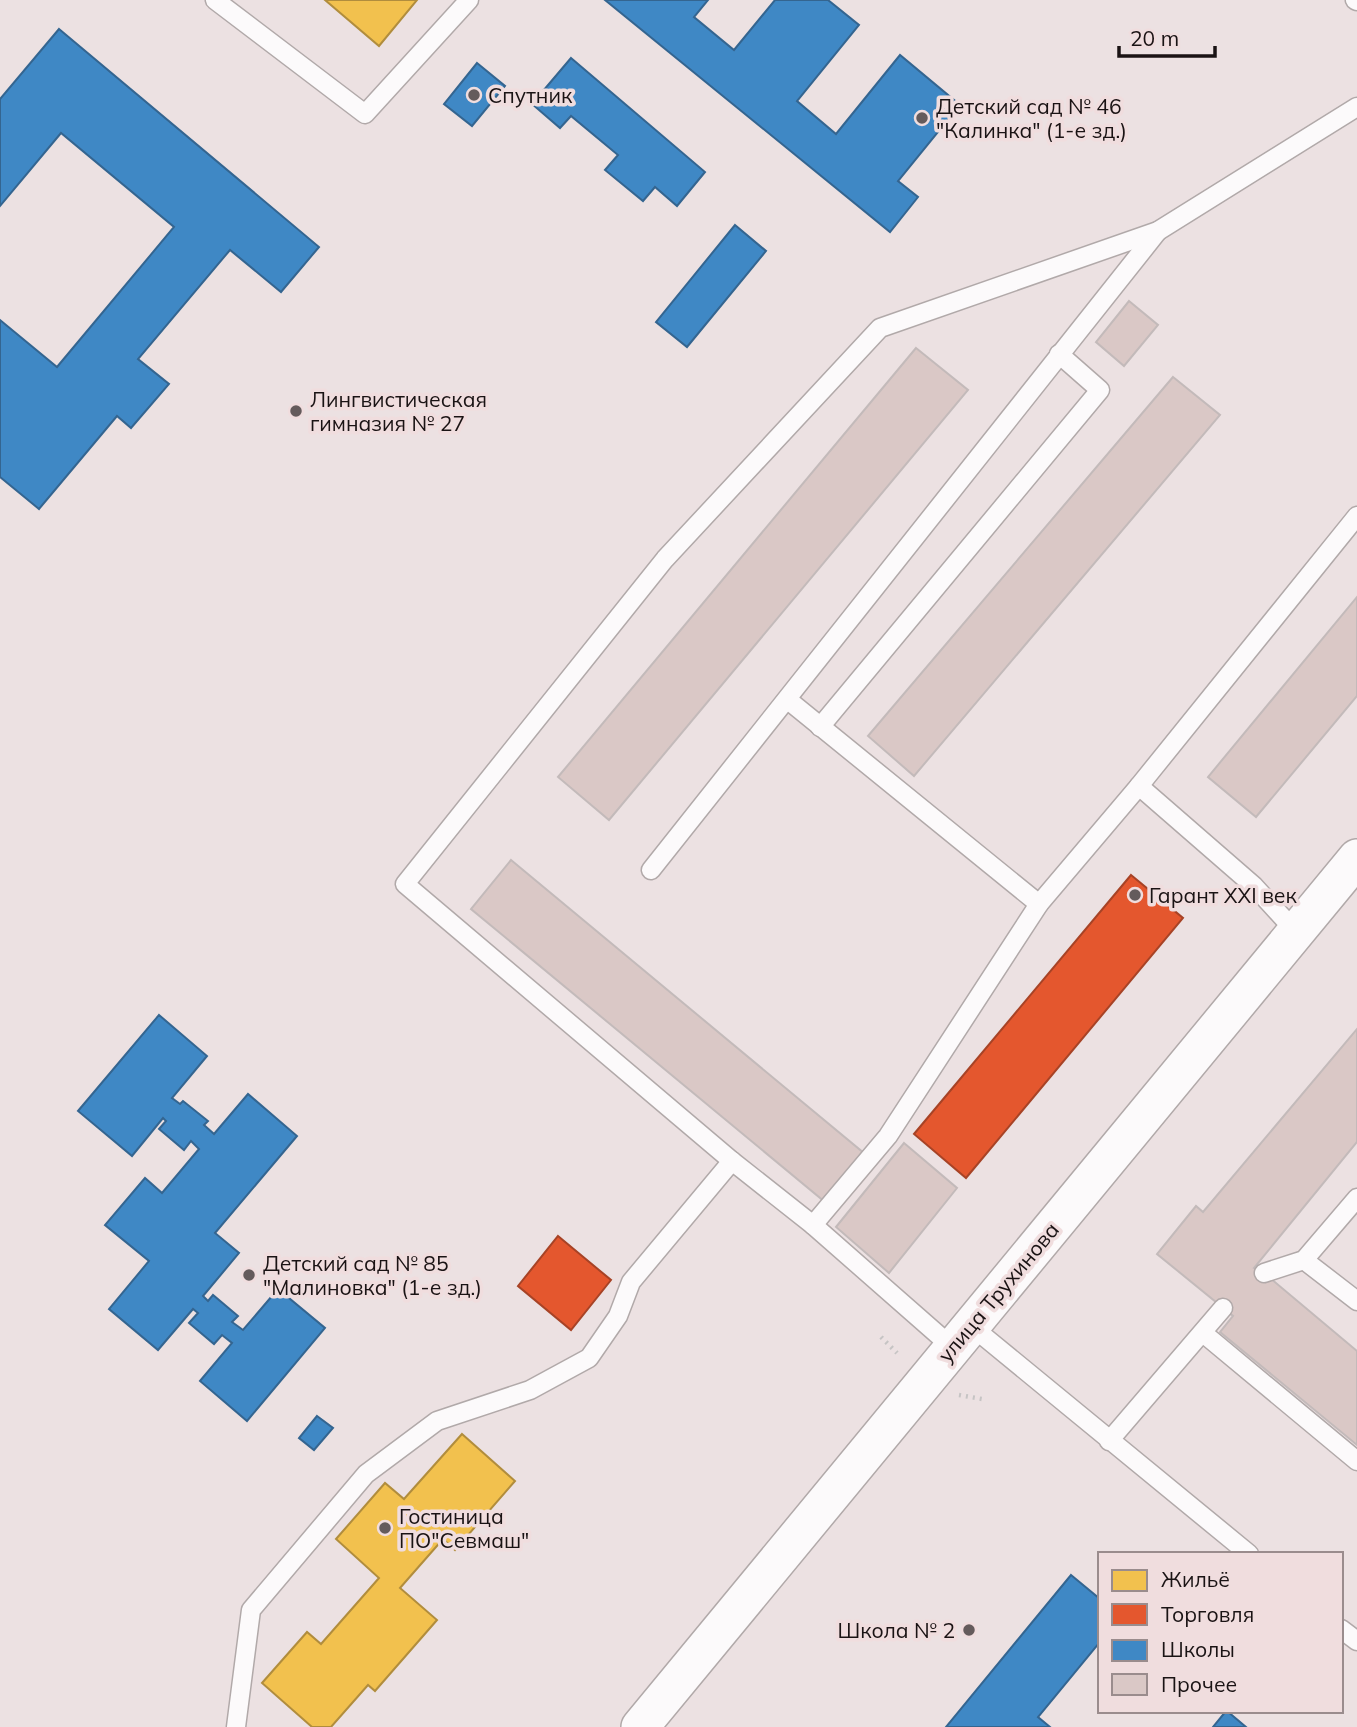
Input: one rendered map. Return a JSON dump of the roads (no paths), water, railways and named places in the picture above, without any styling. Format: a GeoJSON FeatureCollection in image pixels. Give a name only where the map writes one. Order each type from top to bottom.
{"type":"FeatureCollection","features":[{"type":"Feature","properties":{"kind":"street","name":"улица Трухинова"},"geometry":{"type":"LineString","coordinates":[[640,1727],[1357,858]]}},
{"type":"Feature","properties":{"kind":"lane"},"geometry":{"type":"LineString","coordinates":[[215,0],[365,114],[469,0]]}},
{"type":"Feature","properties":{"kind":"lane"},"geometry":{"type":"LineString","coordinates":[[1247,1552],[1110,1441],[961,1336],[732,1161],[405,884],[665,559],[880,328],[1158,231],[1357,107]]}},
{"type":"Feature","properties":{"kind":"lane"},"geometry":{"type":"LineString","coordinates":[[651,870],[788,701],[1158,231]]}},
{"type":"Feature","properties":{"kind":"lane"},"geometry":{"type":"LineString","coordinates":[[820,727],[1100,390],[1059,354]]}},
{"type":"Feature","properties":{"kind":"lane"},"geometry":{"type":"LineString","coordinates":[[813,1225],[888,1136],[1039,904],[1139,786],[1357,516]]}},
{"type":"Feature","properties":{"kind":"lane"},"geometry":{"type":"LineString","coordinates":[[788,701],[1039,904]]}},
{"type":"Feature","properties":{"kind":"lane"},"geometry":{"type":"LineString","coordinates":[[1139,786],[1254,886],[1296,932]]}},
{"type":"Feature","properties":{"kind":"lane"},"geometry":{"type":"LineString","coordinates":[[236,1727],[251,1610],[366,1474],[437,1421],[530,1390],[589,1358],[618,1316],[631,1282],[732,1161]]}},
{"type":"Feature","properties":{"kind":"lane"},"geometry":{"type":"LineString","coordinates":[[1264,1273],[1304,1260],[1357,1198]]}},
{"type":"Feature","properties":{"kind":"lane"},"geometry":{"type":"LineString","coordinates":[[1304,1260],[1357,1301]]}},
{"type":"Feature","properties":{"kind":"lane"},"geometry":{"type":"LineString","coordinates":[[1110,1441],[1223,1308]]}},
{"type":"Feature","properties":{"kind":"lane"},"geometry":{"type":"LineString","coordinates":[[1203,1333],[1357,1461]]}},
{"type":"Feature","properties":{"kind":"place","name":"Спутник"},"geometry":{"type":"Point","coordinates":[474,95]}},
{"type":"Feature","properties":{"kind":"place","name":"Детский сад № 46 \"Калинка\" (1-е зд.)"},"geometry":{"type":"Point","coordinates":[922,118]}},
{"type":"Feature","properties":{"kind":"place","name":"Лингвистическая гимназия № 27"},"geometry":{"type":"Point","coordinates":[296,411]}},
{"type":"Feature","properties":{"kind":"place","name":"Гарант XXI век"},"geometry":{"type":"Point","coordinates":[1135,895]}},
{"type":"Feature","properties":{"kind":"place","name":"Детский сад № 85 \"Малиновка\" (1-е зд.)"},"geometry":{"type":"Point","coordinates":[249,1275]}},
{"type":"Feature","properties":{"kind":"place","name":"Гостиница ПО\"Севмаш\""},"geometry":{"type":"Point","coordinates":[385,1528]}},
{"type":"Feature","properties":{"kind":"place","name":"Школа № 2"},"geometry":{"type":"Point","coordinates":[969,1630]}}]}
